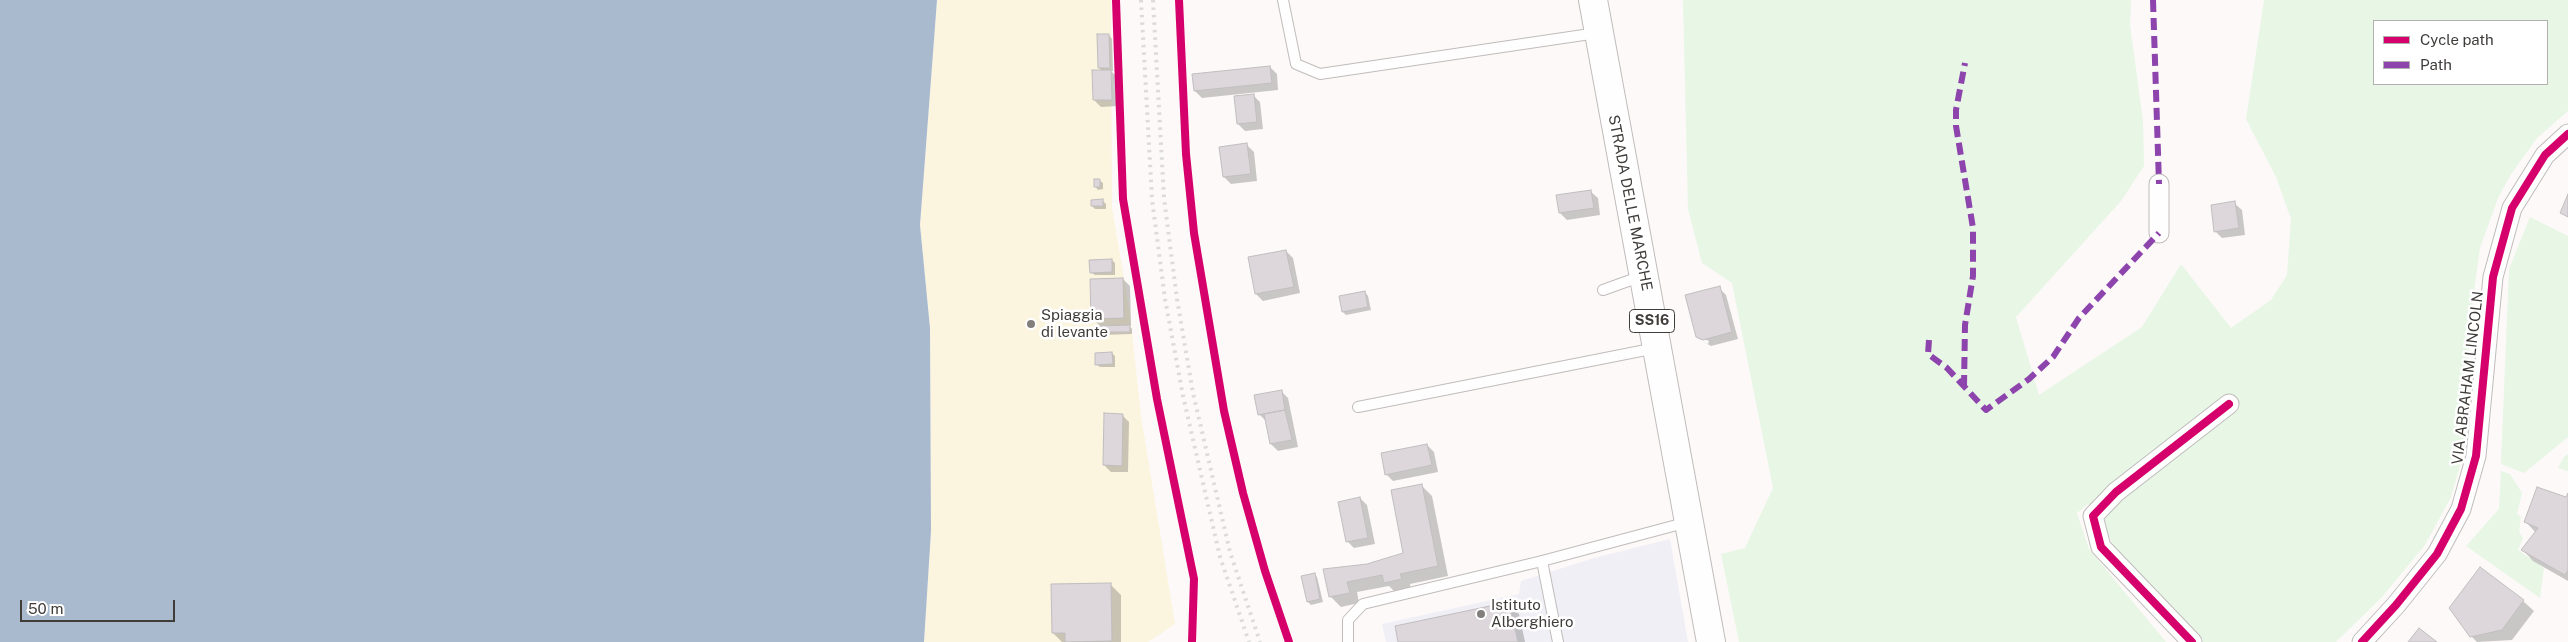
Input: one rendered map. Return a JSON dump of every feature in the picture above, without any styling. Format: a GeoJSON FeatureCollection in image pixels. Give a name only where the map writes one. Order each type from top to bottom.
{"type":"FeatureCollection","features":[{"type":"Feature","properties":{"kind":"main road","name":"STRADA DELLE MARCHE"},"geometry":{"type":"LineString","coordinates":[[1593,0],[1711,642]]}},
{"type":"Feature","properties":{"kind":"street","name":"VIA ABRAHAM LINCOLN"},"geometry":{"type":"LineString","coordinates":[[2362,642],[2396,605],[2437,554],[2461,509],[2476,456],[2493,277],[2512,208],[2544,155],[2568,134]]}},
{"type":"Feature","properties":{"kind":"street"},"geometry":{"type":"LineString","coordinates":[[2159,184],[2159,233]]}},
{"type":"Feature","properties":{"kind":"street"},"geometry":{"type":"LineString","coordinates":[[2192,642],[2100,546],[2093,516],[2116,492],[2229,404]]}},
{"type":"Feature","properties":{"kind":"lane"},"geometry":{"type":"LineString","coordinates":[[1283,0],[1296,64],[1320,74],[1598,32]]}},
{"type":"Feature","properties":{"kind":"lane"},"geometry":{"type":"LineString","coordinates":[[1603,290],[1645,276]]}},
{"type":"Feature","properties":{"kind":"lane"},"geometry":{"type":"LineString","coordinates":[[1358,407],[1656,348]]}},
{"type":"Feature","properties":{"kind":"lane"},"geometry":{"type":"LineString","coordinates":[[1348,642],[1348,620],[1363,604],[1542,561],[1689,522]]}},
{"type":"Feature","properties":{"kind":"lane"},"geometry":{"type":"LineString","coordinates":[[1542,561],[1558,642]]}},
{"type":"Feature","properties":{"kind":"shaded area"},"geometry":{"type":"Polygon","coordinates":[[[1670,539],[1688,642],[1386,642],[1382,624],[1519,594],[1521,581],[1594,558],[1670,539]]]}},
{"type":"Feature","properties":{"kind":"green space"},"geometry":{"type":"Polygon","coordinates":[[[1683,0],[2131,0],[2130,25],[2143,121],[2144,166],[2121,201],[2016,317],[2039,395],[2142,327],[2181,264],[2231,328],[2271,300],[2287,275],[2291,219],[2276,177],[2246,119],[2264,0],[2568,0],[2568,111],[2537,138],[2511,174],[2498,198],[2480,248],[2471,314],[2463,455],[2451,497],[2425,545],[2382,597],[2336,642],[2197,642],[2118,556],[2101,518],[2088,504],[2077,513],[2089,549],[2166,642],[1739,642],[1721,554],[1745,548],[1773,488],[1732,283],[1702,263],[1688,209],[1683,0]]]}},
{"type":"Feature","properties":{"kind":"green space"},"geometry":{"type":"Polygon","coordinates":[[[2530,217],[2568,236],[2568,437],[2524,473],[2501,464],[2509,269],[2530,217]]]}},
{"type":"Feature","properties":{"kind":"green space"},"geometry":{"type":"Polygon","coordinates":[[[2568,454],[2568,471],[2558,468],[2563,458],[2568,454]]]}},
{"type":"Feature","properties":{"kind":"green space"},"geometry":{"type":"Polygon","coordinates":[[[2501,471],[2510,474],[2522,493],[2517,514],[2521,517],[2519,532],[2523,538],[2518,550],[2544,568],[2540,598],[2466,546],[2499,509],[2501,471]]]}},
{"type":"Feature","properties":{"kind":"sand","name":"Spiaggia di levante"},"geometry":{"type":"Polygon","coordinates":[[[937,0],[1111,0],[1112,208],[1130,314],[1141,416],[1175,624],[1148,642],[924,642],[931,531],[930,328],[920,225],[937,0]]]}},
{"type":"Feature","properties":{"kind":"water"},"geometry":{"type":"Polygon","coordinates":[[[0,0],[937,0],[920,225],[930,328],[931,531],[924,642],[0,642],[0,0]]]}},
{"type":"Feature","properties":{"kind":"building"},"geometry":{"type":"Polygon","coordinates":[[[1097,34],[1109,34],[1110,68],[1098,68],[1097,34]]]}},
{"type":"Feature","properties":{"kind":"building"},"geometry":{"type":"Polygon","coordinates":[[[1270,66],[1272,83],[1194,91],[1192,74],[1270,66]]]}},
{"type":"Feature","properties":{"kind":"building"},"geometry":{"type":"Polygon","coordinates":[[[1092,70],[1111,70],[1112,100],[1093,100],[1092,70]]]}},
{"type":"Feature","properties":{"kind":"building"},"geometry":{"type":"Polygon","coordinates":[[[1254,94],[1257,122],[1237,124],[1234,96],[1254,94]]]}},
{"type":"Feature","properties":{"kind":"building"},"geometry":{"type":"Polygon","coordinates":[[[1247,143],[1251,174],[1223,177],[1219,147],[1247,143]]]}},
{"type":"Feature","properties":{"kind":"building"},"geometry":{"type":"Polygon","coordinates":[[[1094,179],[1100,179],[1100,187],[1094,187],[1094,179]]]}},
{"type":"Feature","properties":{"kind":"building"},"geometry":{"type":"Polygon","coordinates":[[[1591,190],[1594,208],[1559,213],[1556,195],[1591,190]]]}},
{"type":"Feature","properties":{"kind":"building"},"geometry":{"type":"Polygon","coordinates":[[[2568,194],[2568,217],[2560,213],[2568,194]]]}},
{"type":"Feature","properties":{"kind":"building"},"geometry":{"type":"Polygon","coordinates":[[[1103,199],[1103,206],[1091,206],[1091,200],[1103,199]]]}},
{"type":"Feature","properties":{"kind":"building"},"geometry":{"type":"Polygon","coordinates":[[[2235,201],[2239,228],[2214,232],[2211,205],[2235,201]]]}},
{"type":"Feature","properties":{"kind":"building"},"geometry":{"type":"Polygon","coordinates":[[[1286,250],[1294,287],[1255,294],[1248,257],[1286,250]]]}},
{"type":"Feature","properties":{"kind":"building"},"geometry":{"type":"Polygon","coordinates":[[[1112,259],[1112,272],[1090,273],[1089,260],[1112,259]]]}},
{"type":"Feature","properties":{"kind":"building"},"geometry":{"type":"Polygon","coordinates":[[[1123,278],[1124,318],[1091,319],[1090,279],[1123,278]]]}},
{"type":"Feature","properties":{"kind":"building"},"geometry":{"type":"Polygon","coordinates":[[[1720,286],[1732,332],[1703,340],[1696,337],[1685,295],[1720,286]]]}},
{"type":"Feature","properties":{"kind":"building"},"geometry":{"type":"Polygon","coordinates":[[[1365,291],[1368,307],[1342,312],[1339,296],[1365,291]]]}},
{"type":"Feature","properties":{"kind":"building"},"geometry":{"type":"Polygon","coordinates":[[[1130,325],[1130,332],[1099,332],[1098,326],[1130,325]]]}},
{"type":"Feature","properties":{"kind":"building"},"geometry":{"type":"Polygon","coordinates":[[[1112,352],[1113,364],[1095,365],[1095,353],[1112,352]]]}},
{"type":"Feature","properties":{"kind":"building"},"geometry":{"type":"Polygon","coordinates":[[[1282,390],[1285,410],[1258,415],[1254,395],[1282,390]]]}},
{"type":"Feature","properties":{"kind":"building"},"geometry":{"type":"Polygon","coordinates":[[[1285,410],[1292,440],[1270,444],[1264,414],[1285,410]]]}},
{"type":"Feature","properties":{"kind":"building"},"geometry":{"type":"Polygon","coordinates":[[[1104,413],[1123,414],[1122,466],[1103,465],[1104,413]]]}},
{"type":"Feature","properties":{"kind":"building"},"geometry":{"type":"Polygon","coordinates":[[[1427,444],[1432,465],[1385,475],[1381,453],[1427,444]]]}},
{"type":"Feature","properties":{"kind":"building"},"geometry":{"type":"Polygon","coordinates":[[[1422,484],[1438,566],[1400,574],[1402,579],[1384,583],[1382,575],[1347,582],[1350,593],[1329,597],[1323,569],[1367,564],[1403,553],[1391,490],[1422,484]]]}},
{"type":"Feature","properties":{"kind":"building"},"geometry":{"type":"Polygon","coordinates":[[[2537,487],[2566,497],[2568,493],[2568,570],[2565,575],[2521,550],[2538,528],[2524,522],[2537,487]]]}},
{"type":"Feature","properties":{"kind":"building"},"geometry":{"type":"Polygon","coordinates":[[[1360,497],[1368,538],[1346,542],[1338,502],[1360,497]]]}},
{"type":"Feature","properties":{"kind":"building"},"geometry":{"type":"Polygon","coordinates":[[[2480,567],[2524,600],[2502,630],[2470,637],[2449,608],[2480,567]]]}},
{"type":"Feature","properties":{"kind":"building"},"geometry":{"type":"Polygon","coordinates":[[[1315,573],[1320,599],[1307,602],[1301,576],[1315,573]]]}},
{"type":"Feature","properties":{"kind":"building"},"geometry":{"type":"Polygon","coordinates":[[[1111,583],[1112,641],[1065,642],[1065,633],[1052,633],[1051,584],[1111,583]]]}},
{"type":"Feature","properties":{"kind":"building","name":"Istituto Alberghiero"},"geometry":{"type":"Polygon","coordinates":[[[1509,602],[1518,642],[1398,642],[1395,626],[1509,602]]]}},
{"type":"Feature","properties":{"kind":"building"},"geometry":{"type":"Polygon","coordinates":[[[2419,628],[2437,642],[2408,642],[2419,628]]]}},
{"type":"Feature","properties":{"kind":"railway"},"geometry":{"type":"LineString","coordinates":[[1141,0],[1152,199],[1165,299],[1183,396],[1220,557],[1249,642]]}},
{"type":"Feature","properties":{"kind":"railway"},"geometry":{"type":"LineString","coordinates":[[1153,0],[1164,198],[1177,299],[1193,393],[1230,552],[1260,642]]}},
{"type":"Feature","properties":{"kind":"marked path"},"geometry":{"type":"LineString","coordinates":[[2153,0],[2159,184]]}},
{"type":"Feature","properties":{"kind":"marked path"},"geometry":{"type":"LineString","coordinates":[[1964,387],[1965,325],[1973,276],[1973,228],[1956,126],[1956,110],[1965,63]]}},
{"type":"Feature","properties":{"kind":"marked path"},"geometry":{"type":"LineString","coordinates":[[1929,340],[1928,354],[1947,368],[1986,410],[2029,379],[2053,357],[2079,318],[2159,233]]}},
{"type":"Feature","properties":{"kind":"cycle path"},"geometry":{"type":"LineString","coordinates":[[1116,0],[1123,199],[1157,399],[1194,579],[1192,642]]}},
{"type":"Feature","properties":{"kind":"cycle path"},"geometry":{"type":"LineString","coordinates":[[1179,0],[1186,154],[1194,233],[1224,411],[1243,493],[1265,571],[1289,642]]}},
{"type":"Feature","properties":{"kind":"cycle path"},"geometry":{"type":"LineString","coordinates":[[2362,642],[2396,605],[2437,554],[2461,509],[2476,456],[2493,277],[2512,208],[2545,155],[2568,134]]}},
{"type":"Feature","properties":{"kind":"cycle path"},"geometry":{"type":"LineString","coordinates":[[2192,642],[2101,547],[2093,516],[2116,492],[2229,404]]}},
{"type":"Feature","properties":{"kind":"place","name":"Spiaggia di levante"},"geometry":{"type":"Point","coordinates":[1031,324]}},
{"type":"Feature","properties":{"kind":"place","name":"Istituto Alberghiero"},"geometry":{"type":"Point","coordinates":[1481,614]}}]}
